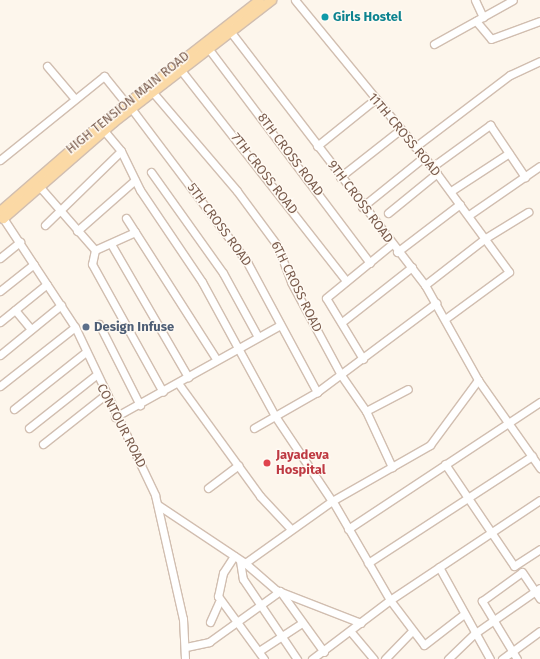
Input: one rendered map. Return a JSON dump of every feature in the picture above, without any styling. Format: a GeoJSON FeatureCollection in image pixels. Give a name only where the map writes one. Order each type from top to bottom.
{"type":"FeatureCollection","features":[{"type":"Feature","properties":{"kind":"main road","name":"HIGH TENSION MAIN ROAD"},"geometry":{"type":"LineString","coordinates":[[1,215],[128,105],[259,0]]}},
{"type":"Feature","properties":{"kind":"main road"},"geometry":{"type":"LineString","coordinates":[[149,89],[180,69],[271,0]]}},
{"type":"Feature","properties":{"kind":"main road"},"geometry":{"type":"LineString","coordinates":[[1,215],[39,186],[102,128]]}},
{"type":"Feature","properties":{"kind":"street","name":"11TH CROSS ROAD"},"geometry":{"type":"LineString","coordinates":[[295,0],[374,100],[437,173],[509,272],[445,319]]}},
{"type":"Feature","properties":{"kind":"street"},"geometry":{"type":"LineString","coordinates":[[475,0],[484,16]]}},
{"type":"Feature","properties":{"kind":"street"},"geometry":{"type":"LineString","coordinates":[[434,44],[513,0]]}},
{"type":"Feature","properties":{"kind":"street"},"geometry":{"type":"LineString","coordinates":[[476,21],[491,39],[540,21]]}},
{"type":"Feature","properties":{"kind":"street","name":"9TH CROSS ROAD"},"geometry":{"type":"LineString","coordinates":[[230,31],[318,146],[362,207],[425,284],[478,380],[540,468]]}},
{"type":"Feature","properties":{"kind":"street","name":"8TH CROSS ROAD"},"geometry":{"type":"LineString","coordinates":[[208,48],[370,263]]}},
{"type":"Feature","properties":{"kind":"street"},"geometry":{"type":"LineString","coordinates":[[415,147],[505,79],[539,63]]}},
{"type":"Feature","properties":{"kind":"street"},"geometry":{"type":"LineString","coordinates":[[0,160],[75,99],[47,66]]}},
{"type":"Feature","properties":{"kind":"street","name":"7TH CROSS ROAD"},"geometry":{"type":"LineString","coordinates":[[180,69],[346,281]]}},
{"type":"Feature","properties":{"kind":"street","name":"5TH CROSS ROAD"},"geometry":{"type":"LineString","coordinates":[[75,99],[104,76],[222,225],[247,262],[280,325],[318,392]]}},
{"type":"Feature","properties":{"kind":"street","name":"6TH CROSS ROAD"},"geometry":{"type":"LineString","coordinates":[[149,89],[237,191],[277,245],[291,282],[341,375],[366,410],[392,466]]}},
{"type":"Feature","properties":{"kind":"street"},"geometry":{"type":"LineString","coordinates":[[318,146],[374,100]]}},
{"type":"Feature","properties":{"kind":"street"},"geometry":{"type":"LineString","coordinates":[[432,167],[489,125],[525,177]]}},
{"type":"Feature","properties":{"kind":"street"},"geometry":{"type":"LineString","coordinates":[[102,128],[121,152],[135,180],[238,346],[275,416],[332,500],[368,564],[411,632],[424,645],[464,614]]}},
{"type":"Feature","properties":{"kind":"street"},"geometry":{"type":"LineString","coordinates":[[340,178],[400,130]]}},
{"type":"Feature","properties":{"kind":"street"},"geometry":{"type":"LineString","coordinates":[[45,225],[121,152]]}},
{"type":"Feature","properties":{"kind":"street"},"geometry":{"type":"LineString","coordinates":[[451,192],[509,153]]}},
{"type":"Feature","properties":{"kind":"street"},"geometry":{"type":"LineString","coordinates":[[362,207],[424,157]]}},
{"type":"Feature","properties":{"kind":"street"},"geometry":{"type":"LineString","coordinates":[[469,216],[540,166]]}},
{"type":"Feature","properties":{"kind":"street"},"geometry":{"type":"LineString","coordinates":[[151,172],[223,273],[257,335]]}},
{"type":"Feature","properties":{"kind":"street"},"geometry":{"type":"LineString","coordinates":[[388,213],[437,173]]}},
{"type":"Feature","properties":{"kind":"street"},"geometry":{"type":"LineString","coordinates":[[77,231],[135,180]]}},
{"type":"Feature","properties":{"kind":"street"},"geometry":{"type":"LineString","coordinates":[[39,186],[95,250]]}},
{"type":"Feature","properties":{"kind":"street"},"geometry":{"type":"LineString","coordinates":[[398,252],[460,204]]}},
{"type":"Feature","properties":{"kind":"street"},"geometry":{"type":"LineString","coordinates":[[425,284],[484,239],[528,212]]}},
{"type":"Feature","properties":{"kind":"street","name":"CONTOUR ROAD"},"geometry":{"type":"LineString","coordinates":[[1,215],[75,326],[115,417],[158,505],[186,647],[185,659]]}},
{"type":"Feature","properties":{"kind":"street"},"geometry":{"type":"LineString","coordinates":[[126,218],[216,359]]}},
{"type":"Feature","properties":{"kind":"street"},"geometry":{"type":"LineString","coordinates":[[95,250],[135,232]]}},
{"type":"Feature","properties":{"kind":"street"},"geometry":{"type":"LineString","coordinates":[[0,258],[20,242]]}},
{"type":"Feature","properties":{"kind":"street"},"geometry":{"type":"LineString","coordinates":[[111,244],[188,377]]}},
{"type":"Feature","properties":{"kind":"street"},"geometry":{"type":"LineString","coordinates":[[363,359],[342,322],[326,298],[392,244]]}},
{"type":"Feature","properties":{"kind":"street"},"geometry":{"type":"LineString","coordinates":[[95,250],[92,264],[163,392]]}},
{"type":"Feature","properties":{"kind":"street"},"geometry":{"type":"LineString","coordinates":[[0,291],[34,264]]}},
{"type":"Feature","properties":{"kind":"street"},"geometry":{"type":"LineString","coordinates":[[342,322],[412,267]]}},
{"type":"Feature","properties":{"kind":"street"},"geometry":{"type":"LineString","coordinates":[[0,322],[47,284]]}},
{"type":"Feature","properties":{"kind":"street"},"geometry":{"type":"LineString","coordinates":[[254,428],[318,392],[436,303]]}},
{"type":"Feature","properties":{"kind":"street"},"geometry":{"type":"LineString","coordinates":[[0,355],[60,304]]}},
{"type":"Feature","properties":{"kind":"street"},"geometry":{"type":"LineString","coordinates":[[15,310],[31,329]]}},
{"type":"Feature","properties":{"kind":"street"},"geometry":{"type":"LineString","coordinates":[[99,324],[140,405]]}},
{"type":"Feature","properties":{"kind":"street"},"geometry":{"type":"LineString","coordinates":[[115,417],[163,392],[257,335],[280,325]]}},
{"type":"Feature","properties":{"kind":"street"},"geometry":{"type":"LineString","coordinates":[[0,386],[75,326]]}},
{"type":"Feature","properties":{"kind":"street"},"geometry":{"type":"LineString","coordinates":[[14,409],[86,352]]}},
{"type":"Feature","properties":{"kind":"street"},"geometry":{"type":"LineString","coordinates":[[29,428],[96,375]]}},
{"type":"Feature","properties":{"kind":"street"},"geometry":{"type":"LineString","coordinates":[[242,562],[332,500],[430,445],[478,380]]}},
{"type":"Feature","properties":{"kind":"street"},"geometry":{"type":"LineString","coordinates":[[178,383],[238,465],[291,529]]}},
{"type":"Feature","properties":{"kind":"street"},"geometry":{"type":"LineString","coordinates":[[366,410],[408,389]]}},
{"type":"Feature","properties":{"kind":"street"},"geometry":{"type":"LineString","coordinates":[[43,444],[105,395]]}},
{"type":"Feature","properties":{"kind":"street"},"geometry":{"type":"LineString","coordinates":[[348,529],[509,422],[539,405]]}},
{"type":"Feature","properties":{"kind":"street"},"geometry":{"type":"LineString","coordinates":[[368,564],[532,456]]}},
{"type":"Feature","properties":{"kind":"street"},"geometry":{"type":"LineString","coordinates":[[445,464],[514,566],[540,549]]}},
{"type":"Feature","properties":{"kind":"street"},"geometry":{"type":"LineString","coordinates":[[208,488],[238,465]]}},
{"type":"Feature","properties":{"kind":"street"},"geometry":{"type":"LineString","coordinates":[[312,659],[322,655],[390,600],[540,500]]}},
{"type":"Feature","properties":{"kind":"street"},"geometry":{"type":"LineString","coordinates":[[158,505],[234,556],[280,591],[361,623]]}},
{"type":"Feature","properties":{"kind":"street"},"geometry":{"type":"LineString","coordinates":[[210,622],[220,600],[221,579],[234,556]]}},
{"type":"Feature","properties":{"kind":"street"},"geometry":{"type":"LineString","coordinates":[[242,562],[243,579],[283,636],[297,659]]}},
{"type":"Feature","properties":{"kind":"street"},"geometry":{"type":"LineString","coordinates":[[440,567],[474,634],[490,659]]}},
{"type":"Feature","properties":{"kind":"street"},"geometry":{"type":"LineString","coordinates":[[517,659],[492,622],[482,601],[520,572],[537,590],[540,599]]}},
{"type":"Feature","properties":{"kind":"street"},"geometry":{"type":"LineString","coordinates":[[448,659],[474,634],[537,590]]}},
{"type":"Feature","properties":{"kind":"street"},"geometry":{"type":"LineString","coordinates":[[186,647],[209,642],[237,620],[280,591]]}},
{"type":"Feature","properties":{"kind":"street"},"geometry":{"type":"LineString","coordinates":[[280,591],[302,622],[322,655]]}},
{"type":"Feature","properties":{"kind":"street"},"geometry":{"type":"LineString","coordinates":[[220,600],[237,620],[264,659]]}},
{"type":"Feature","properties":{"kind":"street"},"geometry":{"type":"LineString","coordinates":[[259,651],[302,622]]}},
{"type":"Feature","properties":{"kind":"street"},"geometry":{"type":"LineString","coordinates":[[502,659],[540,631]]}},
{"type":"Feature","properties":{"kind":"street"},"geometry":{"type":"LineString","coordinates":[[351,632],[374,659]]}},
{"type":"Feature","properties":{"kind":"street"},"geometry":{"type":"LineString","coordinates":[[385,659],[411,632]]}},
{"type":"Feature","properties":{"kind":"place","name":"Girls Hostel"},"geometry":{"type":"Point","coordinates":[325,17]}},
{"type":"Feature","properties":{"kind":"place","name":"Design Infuse"},"geometry":{"type":"Point","coordinates":[86,327]}},
{"type":"Feature","properties":{"kind":"place","name":"Jayadeva Hospital"},"geometry":{"type":"Point","coordinates":[267,463]}}]}
